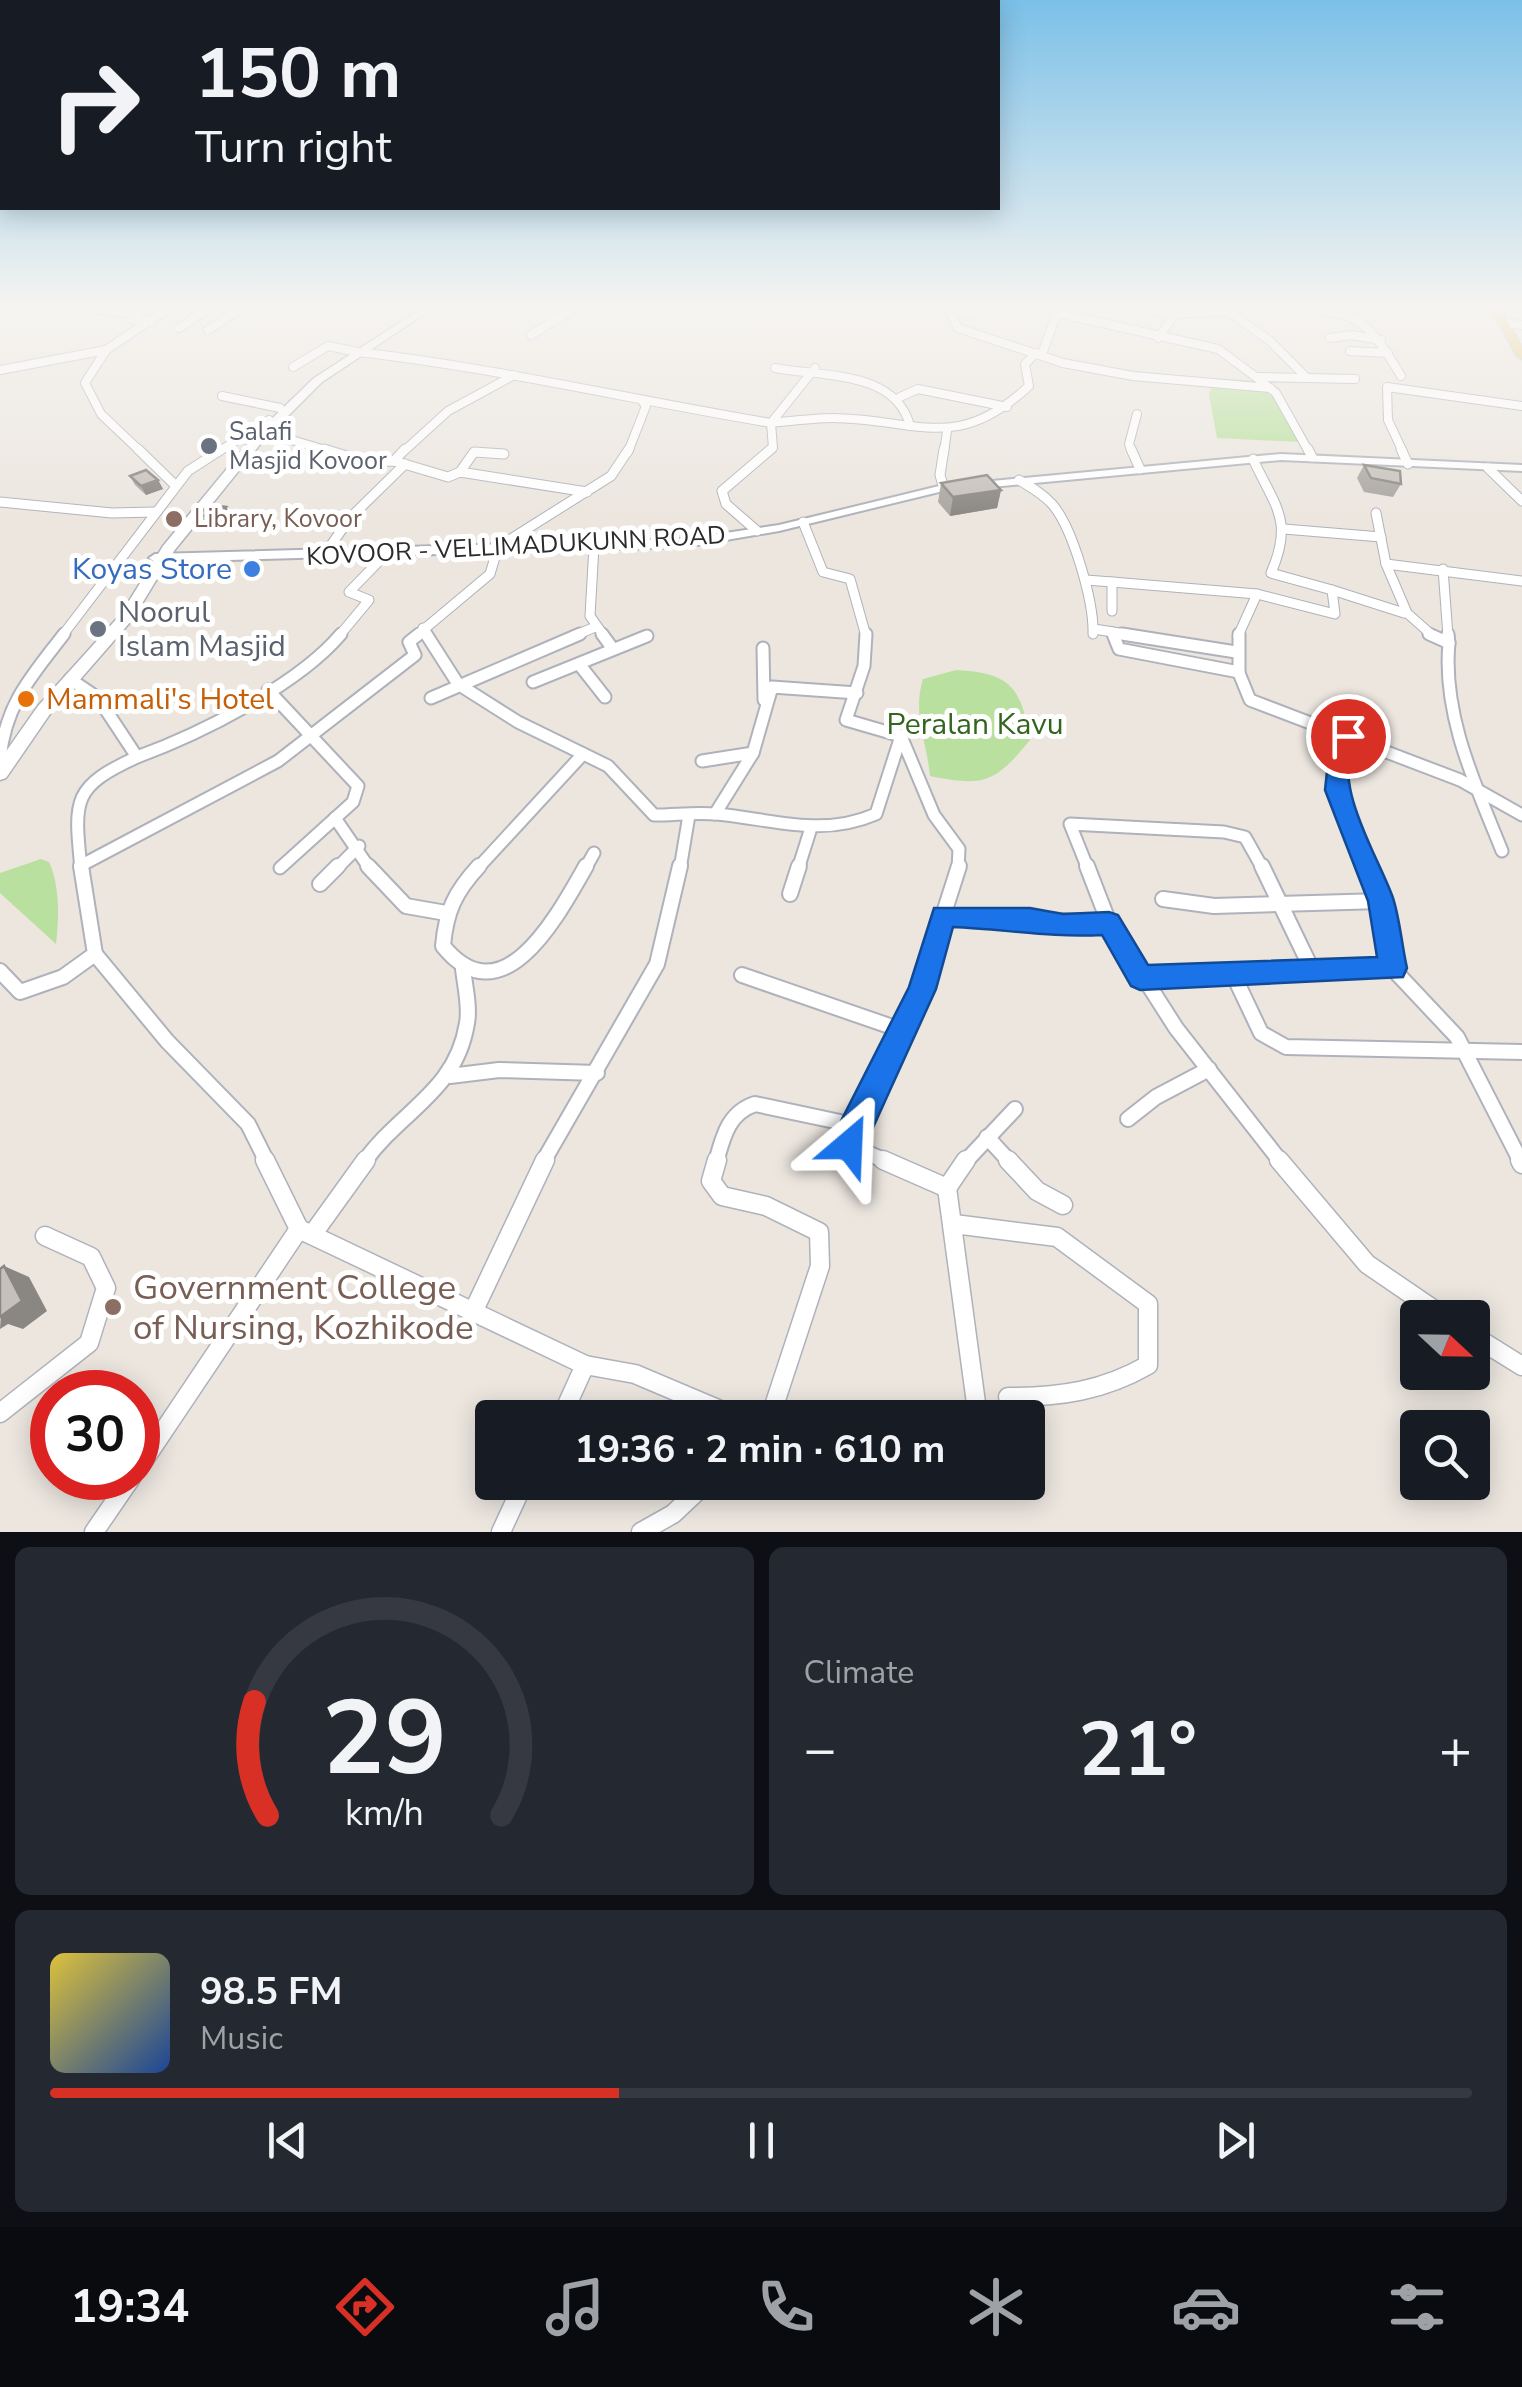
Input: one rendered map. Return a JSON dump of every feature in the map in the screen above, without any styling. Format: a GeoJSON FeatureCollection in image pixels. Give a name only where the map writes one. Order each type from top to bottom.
{"type":"FeatureCollection","features":[{"type":"Feature","properties":{"kind":"main road"},"geometry":{"type":"LineString","coordinates":[[2,764],[34,709],[118,616],[159,557],[273,418],[325,376]]}},
{"type":"Feature","properties":{"kind":"main road"},"geometry":{"type":"LineString","coordinates":[[2,764],[70,679],[127,617],[143,583]]}},
{"type":"Feature","properties":{"kind":"street"},"geometry":{"type":"LineString","coordinates":[[89,376],[85,383],[102,414],[175,485]]}},
{"type":"Feature","properties":{"kind":"street"},"geometry":{"type":"LineString","coordinates":[[394,461],[415,434],[448,408],[512,376]]}},
{"type":"Feature","properties":{"kind":"street"},"geometry":{"type":"LineString","coordinates":[[523,376],[771,422],[833,418],[947,431],[1008,407],[1029,386],[1027,376]]}},
{"type":"Feature","properties":{"kind":"street"},"geometry":{"type":"LineString","coordinates":[[757,532],[726,504],[722,491],[773,448],[771,422],[808,376]]}},
{"type":"Feature","properties":{"kind":"street"},"geometry":{"type":"LineString","coordinates":[[834,376],[872,384],[900,398],[910,412],[910,426]]}},
{"type":"Feature","properties":{"kind":"street"},"geometry":{"type":"LineString","coordinates":[[1139,376],[1270,388]]}},
{"type":"Feature","properties":{"kind":"street"},"geometry":{"type":"LineString","coordinates":[[1256,377],[1355,378]]}},
{"type":"Feature","properties":{"kind":"street"},"geometry":{"type":"LineString","coordinates":[[1256,377],[1276,392],[1312,458]]}},
{"type":"Feature","properties":{"kind":"street"},"geometry":{"type":"LineString","coordinates":[[1408,464],[1388,420],[1387,387],[1522,406]]}},
{"type":"Feature","properties":{"kind":"street"},"geometry":{"type":"LineString","coordinates":[[900,398],[918,389],[1008,407]]}},
{"type":"Feature","properties":{"kind":"street"},"geometry":{"type":"LineString","coordinates":[[222,396],[366,462],[394,461],[448,476],[460,472],[586,492]]}},
{"type":"Feature","properties":{"kind":"street"},"geometry":{"type":"LineString","coordinates":[[80,866],[278,761],[415,655],[408,645],[422,628],[490,574],[498,547],[586,492],[625,461],[646,406],[641,400]]}},
{"type":"Feature","properties":{"kind":"street"},"geometry":{"type":"LineString","coordinates":[[1137,414],[1129,444],[1140,469]]}},
{"type":"Feature","properties":{"kind":"street"},"geometry":{"type":"LineString","coordinates":[[2,764],[4,721],[15,700],[175,485],[220,448],[273,418]]}},
{"type":"Feature","properties":{"kind":"street"},"geometry":{"type":"LineString","coordinates":[[944,488],[940,475],[947,431]]}},
{"type":"Feature","properties":{"kind":"street"},"geometry":{"type":"LineString","coordinates":[[460,472],[474,452],[504,454]]}},
{"type":"Feature","properties":{"kind":"street","name":"KOVOOR - VELLIMADUKUNN ROAD"},"geometry":{"type":"LineString","coordinates":[[159,557],[684,544],[757,532],[944,488],[1253,460],[1312,458],[1522,468]]}},
{"type":"Feature","properties":{"kind":"street"},"geometry":{"type":"LineString","coordinates":[[1253,460],[1284,530],[1283,545],[1270,573],[1404,613]]}},
{"type":"Feature","properties":{"kind":"street"},"geometry":{"type":"LineString","coordinates":[[324,555],[350,518],[405,464]]}},
{"type":"Feature","properties":{"kind":"street"},"geometry":{"type":"LineString","coordinates":[[1488,468],[1522,501]]}},
{"type":"Feature","properties":{"kind":"street"},"geometry":{"type":"LineString","coordinates":[[1018,480],[1053,502],[1061,512],[1094,605],[1093,632],[1236,652]]}},
{"type":"Feature","properties":{"kind":"street"},"geometry":{"type":"LineString","coordinates":[[0,502],[112,513],[155,512]]}},
{"type":"Feature","properties":{"kind":"street"},"geometry":{"type":"LineString","coordinates":[[1376,513],[1386,564],[1404,613],[1422,633],[1449,644]]}},
{"type":"Feature","properties":{"kind":"street"},"geometry":{"type":"LineString","coordinates":[[803,522],[823,572],[850,579],[870,654],[846,720],[901,736],[912,754],[920,788],[959,852],[922,989],[869,1105],[854,1125],[849,1145],[948,1188]]}},
{"type":"Feature","properties":{"kind":"street"},"geometry":{"type":"LineString","coordinates":[[1284,530],[1380,537]]}},
{"type":"Feature","properties":{"kind":"street"},"geometry":{"type":"LineString","coordinates":[[594,546],[590,616],[613,650]]}},
{"type":"Feature","properties":{"kind":"street"},"geometry":{"type":"LineString","coordinates":[[388,552],[349,592],[370,600],[322,656],[192,737],[137,757],[87,783],[80,798],[80,866],[95,954],[167,1041],[248,1124],[305,1232],[586,1365],[635,1374],[696,1400]]}},
{"type":"Feature","properties":{"kind":"street"},"geometry":{"type":"LineString","coordinates":[[1386,564],[1522,582]]}},
{"type":"Feature","properties":{"kind":"street"},"geometry":{"type":"LineString","coordinates":[[1443,569],[1449,644],[1445,662],[1451,701],[1502,851]]}},
{"type":"Feature","properties":{"kind":"street"},"geometry":{"type":"LineString","coordinates":[[1086,580],[1257,594],[1335,614],[1332,590]]}},
{"type":"Feature","properties":{"kind":"street"},"geometry":{"type":"LineString","coordinates":[[1112,582],[1112,611]]}},
{"type":"Feature","properties":{"kind":"street"},"geometry":{"type":"LineString","coordinates":[[1257,594],[1234,634],[1239,672],[1250,700],[1460,780],[1522,815]]}},
{"type":"Feature","properties":{"kind":"street"},"geometry":{"type":"LineString","coordinates":[[431,698],[595,627]]}},
{"type":"Feature","properties":{"kind":"street"},"geometry":{"type":"LineString","coordinates":[[422,628],[458,684],[518,722],[608,766],[654,815],[715,814],[810,831],[860,822],[876,814],[901,736]]}},
{"type":"Feature","properties":{"kind":"street"},"geometry":{"type":"LineString","coordinates":[[1112,632],[1119,649],[1239,672]]}},
{"type":"Feature","properties":{"kind":"street"},"geometry":{"type":"LineString","coordinates":[[533,682],[647,636]]}},
{"type":"Feature","properties":{"kind":"street"},"geometry":{"type":"LineString","coordinates":[[763,648],[765,710]]}},
{"type":"Feature","properties":{"kind":"street"},"geometry":{"type":"LineString","coordinates":[[579,664],[605,697]]}},
{"type":"Feature","properties":{"kind":"street"},"geometry":{"type":"LineString","coordinates":[[70,679],[98,698],[137,757]]}},
{"type":"Feature","properties":{"kind":"street"},"geometry":{"type":"LineString","coordinates":[[715,814],[754,754],[772,687],[857,692]]}},
{"type":"Feature","properties":{"kind":"street"},"geometry":{"type":"LineString","coordinates":[[268,690],[314,734],[358,786],[354,802],[280,868]]}},
{"type":"Feature","properties":{"kind":"street"},"geometry":{"type":"LineString","coordinates":[[1,701],[15,700]]}},
{"type":"Feature","properties":{"kind":"street"},"geometry":{"type":"LineString","coordinates":[[1342,734],[1337,790],[1381,901],[1393,968],[1464,1049],[1522,1164]]}},
{"type":"Feature","properties":{"kind":"street"},"geometry":{"type":"LineString","coordinates":[[160,1437],[305,1232],[379,1142],[450,1076],[468,1020],[463,969],[444,946],[446,913],[459,888],[583,754]]}},
{"type":"Feature","properties":{"kind":"street"},"geometry":{"type":"LineString","coordinates":[[702,761],[754,754]]}},
{"type":"Feature","properties":{"kind":"street"},"geometry":{"type":"LineString","coordinates":[[474,1310],[519,1221],[541,1166],[658,962],[690,815]]}},
{"type":"Feature","properties":{"kind":"street"},"geometry":{"type":"LineString","coordinates":[[335,818],[359,846],[383,888],[408,908],[446,913]]}},
{"type":"Feature","properties":{"kind":"street"},"geometry":{"type":"LineString","coordinates":[[1313,972],[1284,904],[1245,837],[1070,824],[1109,923],[1140,977],[1344,1242],[1367,1264],[1420,1300]]}},
{"type":"Feature","properties":{"kind":"street"},"geometry":{"type":"LineString","coordinates":[[790,894],[810,831]]}},
{"type":"Feature","properties":{"kind":"street"},"geometry":{"type":"LineString","coordinates":[[320,884],[359,846]]}},
{"type":"Feature","properties":{"kind":"street"},"geometry":{"type":"LineString","coordinates":[[463,969],[492,974],[521,958],[544,935],[594,853]]}},
{"type":"Feature","properties":{"kind":"street"},"geometry":{"type":"LineString","coordinates":[[1162,899],[1214,906],[1381,901]]}},
{"type":"Feature","properties":{"kind":"street"},"geometry":{"type":"LineString","coordinates":[[943,916],[1030,919],[1063,926],[1109,923]]}},
{"type":"Feature","properties":{"kind":"street"},"geometry":{"type":"LineString","coordinates":[[0,971],[20,992],[64,976],[95,954]]}},
{"type":"Feature","properties":{"kind":"street"},"geometry":{"type":"LineString","coordinates":[[1140,977],[1393,968]]}},
{"type":"Feature","properties":{"kind":"street"},"geometry":{"type":"LineString","coordinates":[[1233,974],[1260,1033],[1271,1042],[1304,1051],[1522,1052]]}},
{"type":"Feature","properties":{"kind":"street"},"geometry":{"type":"LineString","coordinates":[[742,975],[902,1030]]}},
{"type":"Feature","properties":{"kind":"street"},"geometry":{"type":"LineString","coordinates":[[1128,1119],[1156,1097],[1209,1069]]}},
{"type":"Feature","properties":{"kind":"street"},"geometry":{"type":"LineString","coordinates":[[450,1076],[499,1070],[597,1073]]}},
{"type":"Feature","properties":{"kind":"street"},"geometry":{"type":"LineString","coordinates":[[776,1400],[820,1266],[820,1232],[766,1206],[722,1196],[711,1181],[728,1120],[740,1107],[755,1104],[854,1125]]}},
{"type":"Feature","properties":{"kind":"street"},"geometry":{"type":"LineString","coordinates":[[976,1400],[948,1188],[987,1136],[1014,1109]]}},
{"type":"Feature","properties":{"kind":"street"},"geometry":{"type":"LineString","coordinates":[[987,1136],[1037,1191],[1063,1205]]}},
{"type":"Feature","properties":{"kind":"street"},"geometry":{"type":"LineString","coordinates":[[954,1224],[1057,1237],[1148,1304],[1148,1365],[1114,1387],[1057,1397],[1008,1397]]}},
{"type":"Feature","properties":{"kind":"street"},"geometry":{"type":"LineString","coordinates":[[0,1413],[89,1343],[106,1288],[92,1257],[45,1236]]}},
{"type":"Feature","properties":{"kind":"street"},"geometry":{"type":"LineString","coordinates":[[1490,1346],[1522,1366]]}},
{"type":"Feature","properties":{"kind":"street"},"geometry":{"type":"LineString","coordinates":[[570,1400],[586,1365]]}},
{"type":"Feature","properties":{"kind":"street"},"geometry":{"type":"LineString","coordinates":[[94,1532],[117,1500]]}},
{"type":"Feature","properties":{"kind":"street"},"geometry":{"type":"LineString","coordinates":[[501,1532],[516,1500]]}},
{"type":"Feature","properties":{"kind":"street"},"geometry":{"type":"LineString","coordinates":[[640,1532],[674,1514],[688,1500]]}},
{"type":"Feature","properties":{"kind":"green space"},"geometry":{"type":"Polygon","coordinates":[[[1213,378],[1258,381],[1274,398],[1300,442],[1217,438],[1209,395],[1213,378]]]}},
{"type":"Feature","properties":{"kind":"green space","name":"Peralan Kavu"},"geometry":{"type":"Polygon","coordinates":[[[956,670],[989,675],[1010,686],[1022,707],[1030,740],[997,773],[976,781],[930,776],[919,704],[923,679],[956,670]]]}},
{"type":"Feature","properties":{"kind":"green space"},"geometry":{"type":"Polygon","coordinates":[[[41,859],[49,862],[55,881],[56,944],[0,893],[0,873],[41,859]]]}},
{"type":"Feature","properties":{"kind":"building"},"geometry":{"type":"Polygon","coordinates":[[[1364,465],[1400,471],[1401,484],[1371,478],[1364,465]]]}},
{"type":"Feature","properties":{"kind":"building"},"geometry":{"type":"Polygon","coordinates":[[[146,470],[158,480],[141,486],[130,476],[146,470]]]}},
{"type":"Feature","properties":{"kind":"building"},"geometry":{"type":"Polygon","coordinates":[[[987,475],[1001,490],[953,497],[941,483],[987,475]]]}},
{"type":"Feature","properties":{"kind":"building"},"geometry":{"type":"Polygon","coordinates":[[[209,505],[226,507],[216,517],[198,515],[209,505]]]}},
{"type":"Feature","properties":{"kind":"building"},"geometry":{"type":"Polygon","coordinates":[[[4,1266],[22,1301],[0,1317],[0,1269],[4,1266]]]}},
{"type":"Feature","properties":{"kind":"place","name":"Salafi Masjid Kovoor"},"geometry":{"type":"Point","coordinates":[209,446]}},
{"type":"Feature","properties":{"kind":"place","name":"Library, Kovoor"},"geometry":{"type":"Point","coordinates":[174,519]}},
{"type":"Feature","properties":{"kind":"place","name":"Koyas Store"},"geometry":{"type":"Point","coordinates":[252,569]}},
{"type":"Feature","properties":{"kind":"place","name":"Noorul Islam Masjid"},"geometry":{"type":"Point","coordinates":[98,629]}},
{"type":"Feature","properties":{"kind":"place","name":"Mammali's Hotel"},"geometry":{"type":"Point","coordinates":[26,699]}},
{"type":"Feature","properties":{"kind":"place","name":"Government College of Nursing, Kozhikode"},"geometry":{"type":"Point","coordinates":[113,1307]}},
{"type":"Feature","properties":{"kind":"route"},"geometry":{"type":"LineString","coordinates":[[849,1145],[854,1125],[869,1105],[878,1075],[922,989],[943,916],[1030,919],[1063,926],[1109,923],[1140,977],[1393,968],[1381,901],[1337,790],[1335,776],[1342,734],[1348,736]]}}]}
